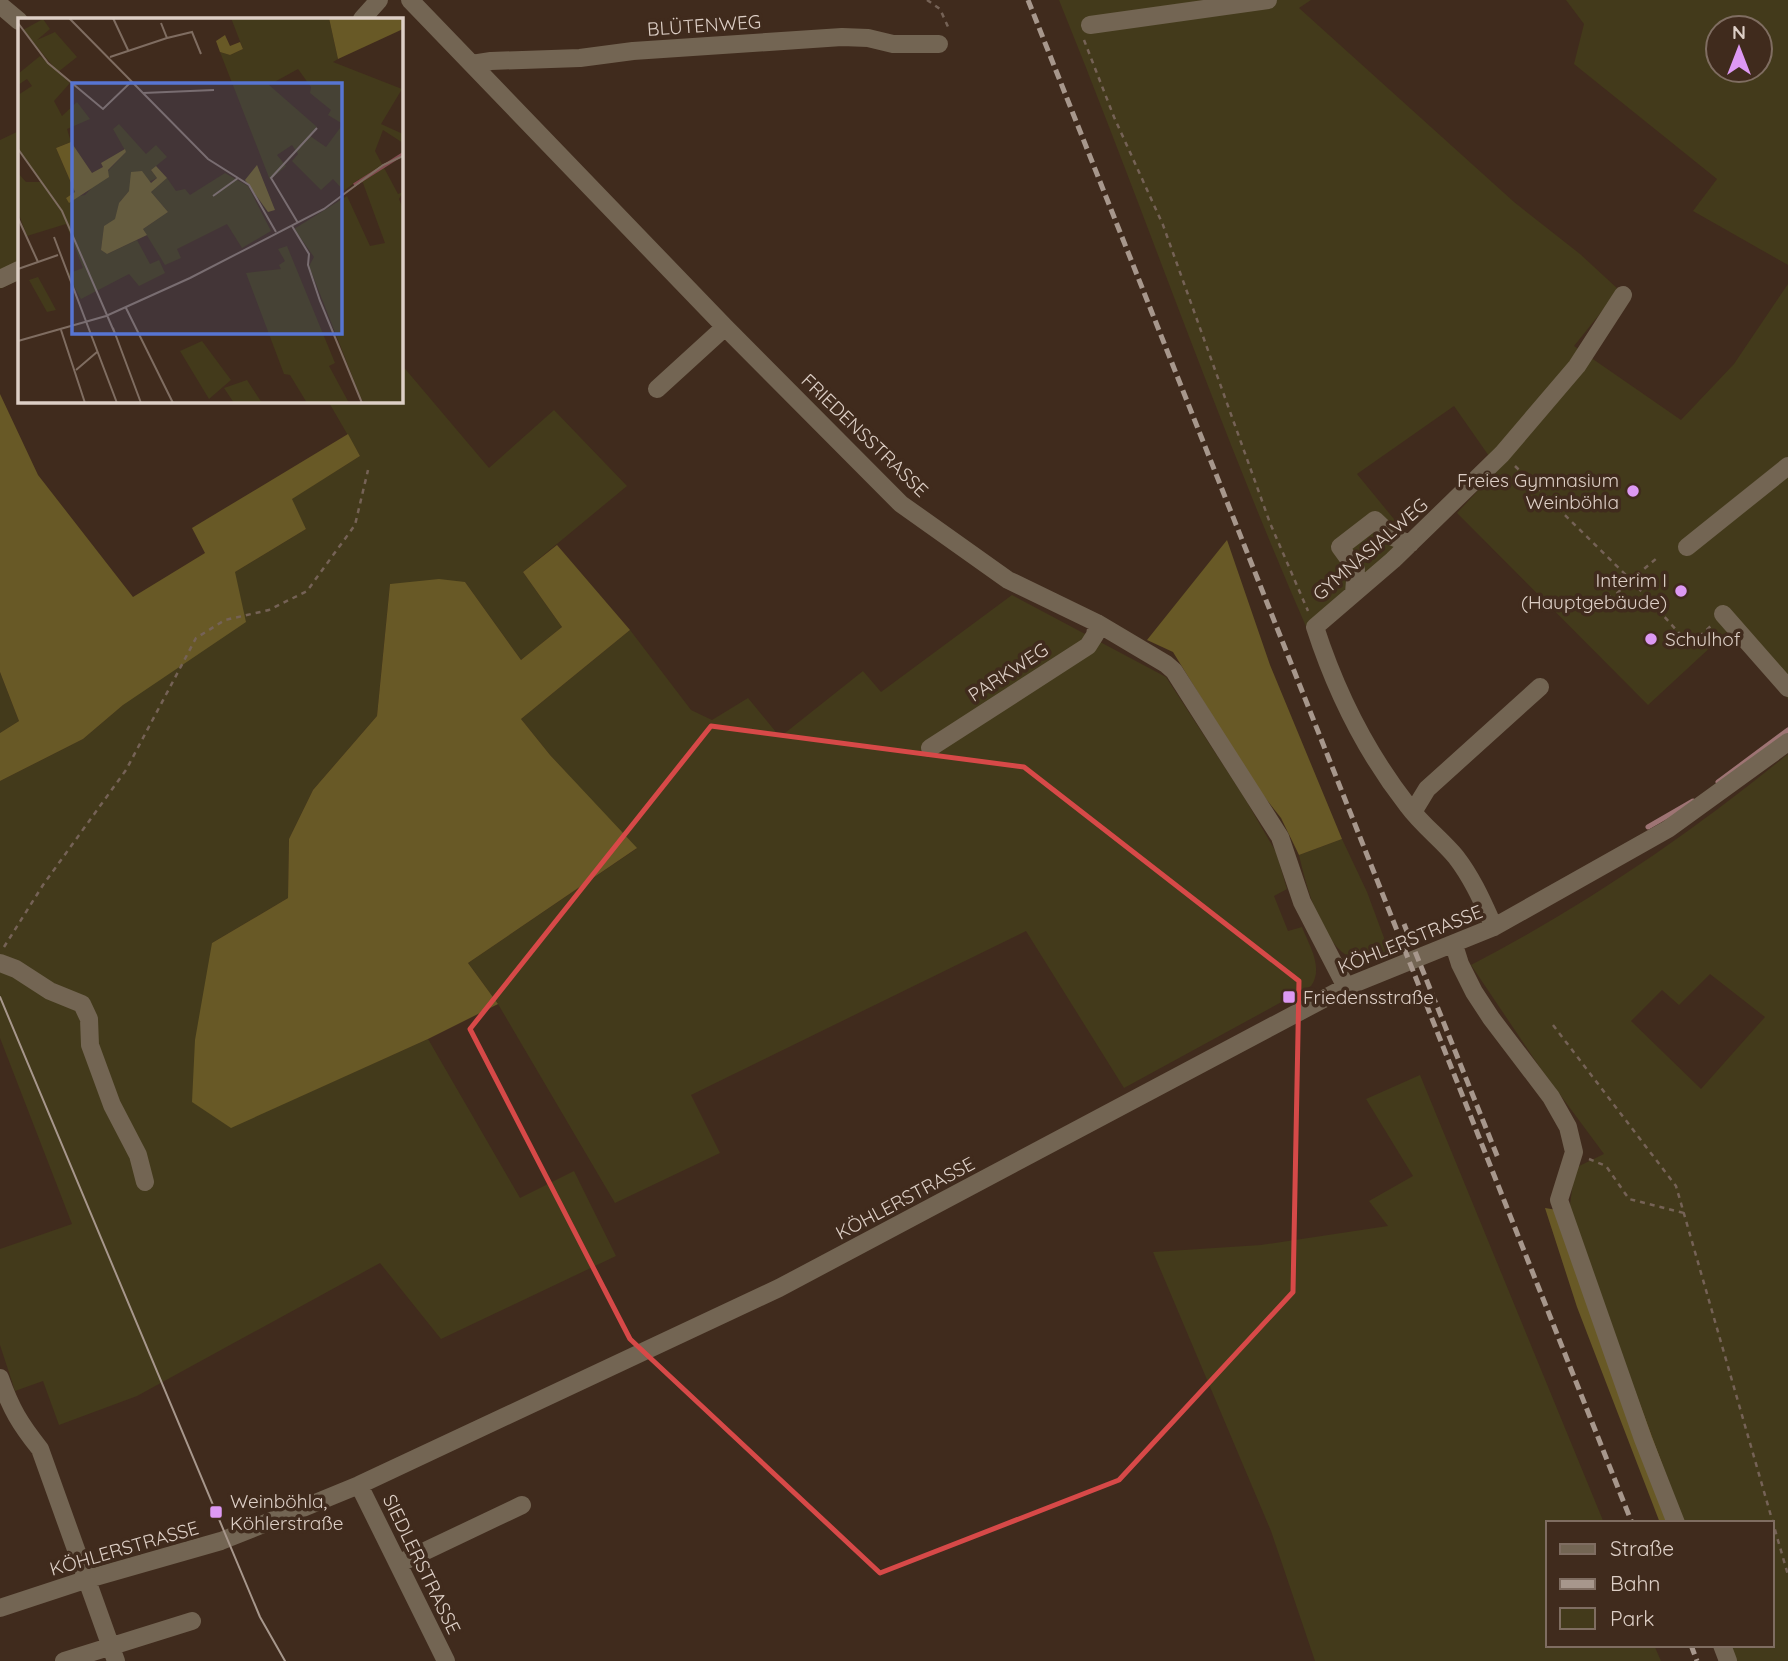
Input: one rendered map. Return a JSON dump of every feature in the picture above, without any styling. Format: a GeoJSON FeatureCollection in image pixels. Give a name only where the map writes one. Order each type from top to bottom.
{"type":"FeatureCollection","features":[{"type":"Feature","properties":{"kind":"street"},"geometry":{"type":"LineString","coordinates":[[363,18],[379,0]]}},
{"type":"Feature","properties":{"kind":"street","name":"FRIEDENSSTRASSE"},"geometry":{"type":"LineString","coordinates":[[410,0],[725,327],[901,504],[1008,580],[1097,623],[1174,671],[1280,837],[1302,902],[1346,987]]}},
{"type":"Feature","properties":{"kind":"street"},"geometry":{"type":"LineString","coordinates":[[1090,26],[1268,0]]}},
{"type":"Feature","properties":{"kind":"street"},"geometry":{"type":"LineString","coordinates":[[0,5],[18,19]]}},
{"type":"Feature","properties":{"kind":"street","name":"BLÜTENWEG"},"geometry":{"type":"LineString","coordinates":[[472,64],[842,37],[868,38],[893,44],[939,44]]}},
{"type":"Feature","properties":{"kind":"street"},"geometry":{"type":"LineString","coordinates":[[0,279],[18,270]]}},
{"type":"Feature","properties":{"kind":"street","name":"GYMNASIALWEG"},"geometry":{"type":"LineString","coordinates":[[1494,928],[1466,872],[1413,811],[1379,766],[1353,723],[1331,675],[1315,626],[1410,544],[1502,454],[1577,366],[1623,295]]}},
{"type":"Feature","properties":{"kind":"street"},"geometry":{"type":"LineString","coordinates":[[657,389],[725,327]]}},
{"type":"Feature","properties":{"kind":"street"},"geometry":{"type":"LineString","coordinates":[[1687,547],[1788,466]]}},
{"type":"Feature","properties":{"kind":"street"},"geometry":{"type":"LineString","coordinates":[[1354,593],[1356,569],[1339,547],[1375,520],[1393,537],[1410,544]]}},
{"type":"Feature","properties":{"kind":"street"},"geometry":{"type":"LineString","coordinates":[[1717,619],[1788,688]]}},
{"type":"Feature","properties":{"kind":"street","name":"PARKWEG"},"geometry":{"type":"LineString","coordinates":[[930,748],[1087,646],[1095,635],[1097,623]]}},
{"type":"Feature","properties":{"kind":"street"},"geometry":{"type":"LineString","coordinates":[[1413,811],[1427,789],[1540,687]]}},
{"type":"Feature","properties":{"kind":"street","name":"KÖHLERSTRASSE"},"geometry":{"type":"LineString","coordinates":[[0,1608],[88,1579],[227,1539],[359,1485],[779,1288],[1346,987],[1494,928],[1668,829],[1788,742]]}},
{"type":"Feature","properties":{"kind":"street"},"geometry":{"type":"LineString","coordinates":[[1454,945],[1460,964],[1485,1009],[1550,1097],[1568,1127],[1573,1152],[1559,1200],[1674,1521]]}},
{"type":"Feature","properties":{"kind":"street"},"geometry":{"type":"LineString","coordinates":[[0,963],[16,969],[50,991],[82,1004],[89,1019],[90,1045],[112,1105],[138,1155],[145,1182]]}},
{"type":"Feature","properties":{"kind":"street"},"geometry":{"type":"LineString","coordinates":[[0,1378],[19,1423],[40,1449],[113,1653]]}},
{"type":"Feature","properties":{"kind":"street","name":"SIEDLERSTRASSE"},"geometry":{"type":"LineString","coordinates":[[359,1485],[446,1661]]}},
{"type":"Feature","properties":{"kind":"street"},"geometry":{"type":"LineString","coordinates":[[398,1564],[522,1505]]}},
{"type":"Feature","properties":{"kind":"street"},"geometry":{"type":"LineString","coordinates":[[64,1661],[113,1653],[192,1621]]}},
{"type":"Feature","properties":{"kind":"path"},"geometry":{"type":"LineString","coordinates":[[927,0],[940,9],[951,35],[939,44]]}},
{"type":"Feature","properties":{"kind":"path"},"geometry":{"type":"LineString","coordinates":[[1090,26],[1083,36],[1114,117],[1167,235],[1270,523],[1315,626]]}},
{"type":"Feature","properties":{"kind":"path"},"geometry":{"type":"LineString","coordinates":[[1502,454],[1631,580],[1690,645],[1717,619]]}},
{"type":"Feature","properties":{"kind":"path"},"geometry":{"type":"LineString","coordinates":[[0,953],[43,885],[126,770],[196,638],[225,620],[269,610],[307,591],[355,525],[368,470]]}},
{"type":"Feature","properties":{"kind":"path"},"geometry":{"type":"LineString","coordinates":[[1609,596],[1612,598],[1659,559]]}},
{"type":"Feature","properties":{"kind":"path"},"geometry":{"type":"LineString","coordinates":[[1553,1025],[1676,1186],[1773,1521]]}},
{"type":"Feature","properties":{"kind":"path"},"geometry":{"type":"LineString","coordinates":[[1573,1152],[1606,1166],[1629,1199],[1685,1213]]}},
{"type":"Feature","properties":{"kind":"path"},"geometry":{"type":"LineString","coordinates":[[1774,1526],[1788,1575]]}},
{"type":"Feature","properties":{"kind":"highlighted area"},"geometry":{"type":"Polygon","coordinates":[[[711,726],[1024,767],[1299,981],[1293,1292],[1119,1480],[880,1573],[630,1339],[470,1029],[711,726]]]}},
{"type":"Feature","properties":{"kind":"green space"},"geometry":{"type":"Polygon","coordinates":[[[1059,0],[1311,0],[1299,8],[1514,202],[1580,254],[1619,290],[1574,346],[1681,420],[1734,364],[1788,284],[1788,699],[1727,632],[1648,705],[1457,513],[1498,469],[1454,406],[1357,474],[1416,546],[1311,638],[1245,480],[1059,0]]]}},
{"type":"Feature","properties":{"kind":"green space"},"geometry":{"type":"Polygon","coordinates":[[[1566,0],[1788,0],[1788,265],[1693,211],[1717,179],[1574,64],[1584,24],[1566,0]]]}},
{"type":"Feature","properties":{"kind":"green space"},"geometry":{"type":"Polygon","coordinates":[[[18,131],[18,280],[0,289],[0,140],[18,131]]]}},
{"type":"Feature","properties":{"kind":"green space"},"geometry":{"type":"Polygon","coordinates":[[[402,365],[489,468],[554,410],[627,486],[523,572],[562,627],[521,660],[465,582],[390,584],[377,716],[313,790],[289,839],[288,898],[212,943],[231,1127],[428,1039],[520,1198],[574,1171],[616,1256],[441,1339],[380,1263],[137,1396],[59,1425],[43,1381],[15,1391],[0,1345],[0,1249],[72,1224],[0,1038],[0,781],[83,739],[123,705],[235,572],[306,529],[291,499],[360,456],[329,402],[402,402],[402,365]]]}},
{"type":"Feature","properties":{"kind":"green space"},"geometry":{"type":"Polygon","coordinates":[[[1012,595],[1166,677],[1244,797],[1276,852],[1287,889],[1274,896],[1288,931],[1302,927],[1316,964],[1315,979],[1311,986],[1124,1088],[1026,931],[691,1095],[720,1153],[615,1203],[498,1004],[468,963],[636,849],[550,755],[521,719],[630,630],[691,710],[712,720],[748,698],[780,737],[863,671],[881,692],[1012,595]]]}},
{"type":"Feature","properties":{"kind":"green space"},"geometry":{"type":"Polygon","coordinates":[[[0,672],[19,721],[0,733],[0,672]]]}},
{"type":"Feature","properties":{"kind":"green space"},"geometry":{"type":"Polygon","coordinates":[[[1788,754],[1788,1661],[1736,1661],[1730,1647],[1774,1647],[1774,1521],[1683,1521],[1569,1212],[1575,1168],[1604,1154],[1541,1069],[1471,965],[1595,894],[1713,813],[1788,754]],[[1710,974],[1679,1005],[1662,990],[1631,1021],[1701,1089],[1765,1017],[1710,974]]]}},
{"type":"Feature","properties":{"kind":"green space"},"geometry":{"type":"Polygon","coordinates":[[[1342,839],[1367,892],[1390,954],[1376,959],[1353,959],[1332,941],[1317,913],[1306,882],[1299,855],[1342,839]]]}},
{"type":"Feature","properties":{"kind":"green space"},"geometry":{"type":"Polygon","coordinates":[[[1420,1075],[1603,1521],[1546,1521],[1546,1647],[1655,1647],[1661,1661],[1315,1661],[1271,1531],[1153,1252],[1261,1245],[1388,1226],[1369,1201],[1413,1176],[1366,1099],[1420,1075]]]}},
{"type":"Feature","properties":{"kind":"shaded area"},"geometry":{"type":"Polygon","coordinates":[[[0,394],[38,475],[133,597],[205,553],[192,528],[348,434],[360,456],[292,499],[306,529],[235,572],[246,622],[123,705],[83,739],[0,781],[0,733],[19,721],[0,672],[0,394]]]}},
{"type":"Feature","properties":{"kind":"shaded area"},"geometry":{"type":"Polygon","coordinates":[[[1227,540],[1270,665],[1342,839],[1299,855],[1281,818],[1255,785],[1173,652],[1147,640],[1227,540]]]}},
{"type":"Feature","properties":{"kind":"shaded area"},"geometry":{"type":"Polygon","coordinates":[[[557,545],[630,630],[521,719],[550,755],[637,848],[468,963],[498,1004],[428,1039],[231,1128],[192,1102],[195,1040],[212,943],[288,898],[289,839],[313,790],[377,716],[390,584],[439,579],[465,582],[521,660],[562,627],[523,572],[557,545]]]}},
{"type":"Feature","properties":{"kind":"shaded area"},"geometry":{"type":"Polygon","coordinates":[[[1545,1208],[1569,1212],[1683,1521],[1659,1521],[1577,1307],[1545,1208]]]}},
{"type":"Feature","properties":{"kind":"waterway"},"geometry":{"type":"LineString","coordinates":[[1718,782],[1788,730]]}},
{"type":"Feature","properties":{"kind":"waterway"},"geometry":{"type":"LineString","coordinates":[[1648,827],[1693,801]]}},
{"type":"Feature","properties":{"kind":"tram line"},"geometry":{"type":"LineString","coordinates":[[0,997],[260,1617],[285,1661]]}},
{"type":"Feature","properties":{"kind":"railway"},"geometry":{"type":"LineString","coordinates":[[1028,0],[1631,1521]]}},
{"type":"Feature","properties":{"kind":"railway"},"geometry":{"type":"LineString","coordinates":[[1404,924],[1498,1158]]}},
{"type":"Feature","properties":{"kind":"railway"},"geometry":{"type":"LineString","coordinates":[[1692,1647],[1697,1661]]}},
{"type":"Feature","properties":{"kind":"place","name":"Freies Gymnasium Weinböhla"},"geometry":{"type":"Point","coordinates":[1633,491]}},
{"type":"Feature","properties":{"kind":"place","name":"Interim I (Hauptgebäude)"},"geometry":{"type":"Point","coordinates":[1681,591]}},
{"type":"Feature","properties":{"kind":"place","name":"Schulhof"},"geometry":{"type":"Point","coordinates":[1651,639]}},
{"type":"Feature","properties":{"kind":"place","name":"Friedensstraße"},"geometry":{"type":"Point","coordinates":[1289,997]}},
{"type":"Feature","properties":{"kind":"place","name":"Weinböhla, Köhlerstraße"},"geometry":{"type":"Point","coordinates":[216,1512]}}]}
